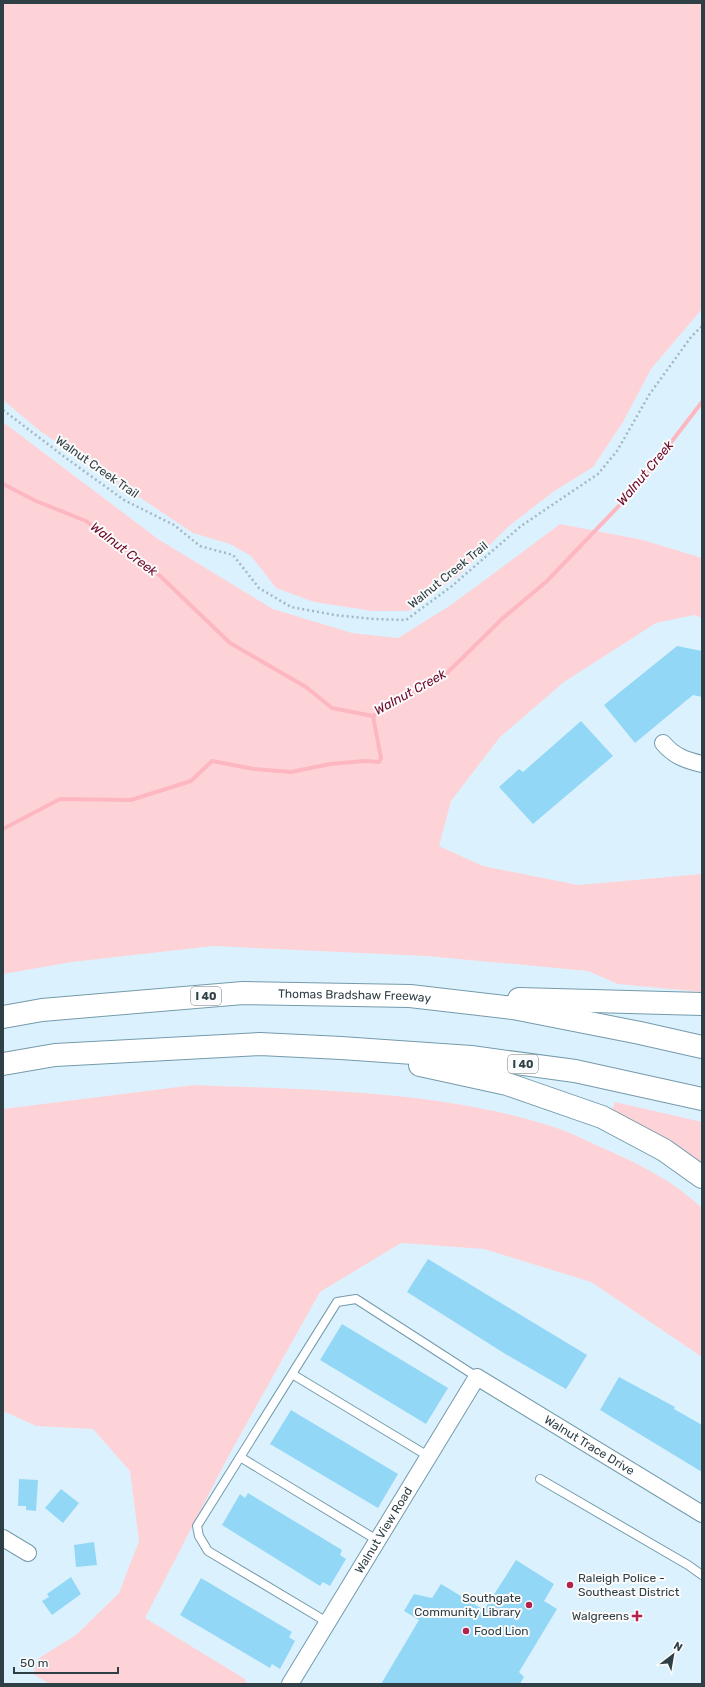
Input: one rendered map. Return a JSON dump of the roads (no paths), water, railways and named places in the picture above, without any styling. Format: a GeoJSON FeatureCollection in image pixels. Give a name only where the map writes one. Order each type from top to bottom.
{"type":"FeatureCollection","features":[{"type":"Feature","properties":{"kind":"highway","name":"Thomas Bradshaw Freeway"},"geometry":{"type":"LineString","coordinates":[[3,1017],[42,1010],[243,993],[410,996],[513,1008],[702,1047]]}},
{"type":"Feature","properties":{"kind":"highway"},"geometry":{"type":"LineString","coordinates":[[410,996],[702,1004]]}},
{"type":"Feature","properties":{"kind":"highway","name":"I 40"},"geometry":{"type":"LineString","coordinates":[[3,1064],[55,1055],[260,1044],[471,1057],[575,1071],[702,1098]]}},
{"type":"Feature","properties":{"kind":"highway"},"geometry":{"type":"LineString","coordinates":[[341,1048],[507,1084],[602,1117],[664,1150],[702,1177]]}},
{"type":"Feature","properties":{"kind":"street"},"geometry":{"type":"LineString","coordinates":[[663,743],[671,753],[690,762],[702,764]]}},
{"type":"Feature","properties":{"kind":"street","name":"Walnut View Road"},"geometry":{"type":"LineString","coordinates":[[290,1684],[477,1377]]}},
{"type":"Feature","properties":{"kind":"street","name":"Walnut Trace Drive"},"geometry":{"type":"LineString","coordinates":[[477,1377],[702,1514]]}},
{"type":"Feature","properties":{"kind":"street"},"geometry":{"type":"LineString","coordinates":[[3,1538],[28,1553]]}},
{"type":"Feature","properties":{"kind":"lane"},"geometry":{"type":"LineString","coordinates":[[327,1622],[208,1550],[199,1536],[197,1526],[337,1302],[356,1299],[477,1377]]}},
{"type":"Feature","properties":{"kind":"lane"},"geometry":{"type":"LineString","coordinates":[[292,1374],[428,1456]]}},
{"type":"Feature","properties":{"kind":"lane"},"geometry":{"type":"LineString","coordinates":[[240,1457],[377,1540]]}},
{"type":"Feature","properties":{"kind":"lane"},"geometry":{"type":"LineString","coordinates":[[540,1479],[688,1565],[702,1575]]}},
{"type":"Feature","properties":{"kind":"waterway","name":"Walnut Creek"},"geometry":{"type":"LineString","coordinates":[[3,484],[36,501],[86,521],[156,572],[230,643],[306,687],[332,708],[373,716],[445,675],[503,618],[547,581],[636,488],[702,402]]}},
{"type":"Feature","properties":{"kind":"waterway"},"geometry":{"type":"LineString","coordinates":[[3,829],[60,799],[131,800],[191,781],[212,761],[254,769],[291,772],[330,764],[365,761],[379,762],[381,758],[373,716]]}},
{"type":"Feature","properties":{"kind":"place","name":"Raleigh Police - Southeast District"},"geometry":{"type":"Point","coordinates":[570,1585]}},
{"type":"Feature","properties":{"kind":"place","name":"Southgate Community Library"},"geometry":{"type":"Point","coordinates":[529,1605]}},
{"type":"Feature","properties":{"kind":"place","name":"Walgreens"},"geometry":{"type":"Point","coordinates":[637,1616]}},
{"type":"Feature","properties":{"kind":"place","name":"Food Lion"},"geometry":{"type":"Point","coordinates":[466,1631]}}]}
